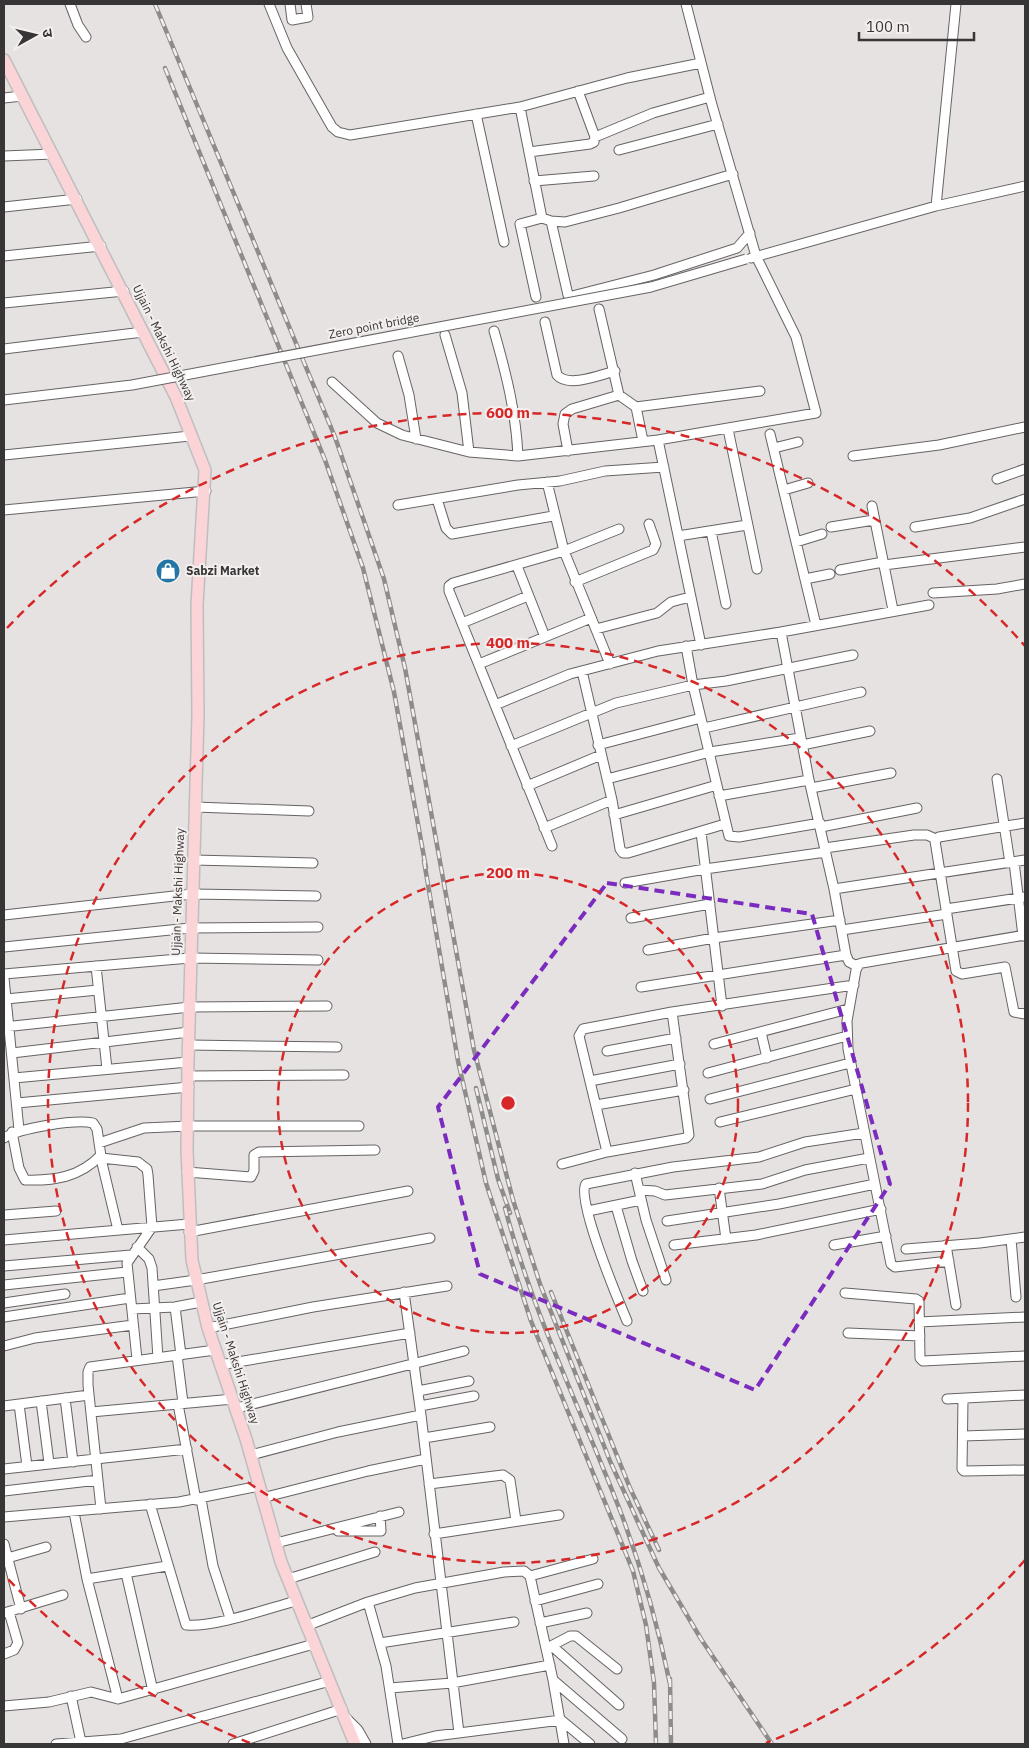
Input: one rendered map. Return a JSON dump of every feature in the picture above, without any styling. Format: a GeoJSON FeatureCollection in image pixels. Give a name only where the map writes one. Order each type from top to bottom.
{"type":"FeatureCollection","features":[{"type":"Feature","properties":{"kind":"main road","name":"Ujjain - Makshi Highway"},"geometry":{"type":"LineString","coordinates":[[4,60],[124,291],[176,397],[205,470],[206,491],[199,560],[195,807],[190,928],[187,1172],[189,1228],[196,1280],[208,1328],[235,1404],[276,1543],[296,1601],[355,1744]]}},
{"type":"Feature","properties":{"kind":"street"},"geometry":{"type":"LineString","coordinates":[[70,4],[78,25],[86,36]]}},
{"type":"Feature","properties":{"kind":"street"},"geometry":{"type":"LineString","coordinates":[[269,4],[287,48],[332,127],[338,132],[350,135],[520,107],[578,91],[701,63]]}},
{"type":"Feature","properties":{"kind":"street"},"geometry":{"type":"LineString","coordinates":[[290,4],[292,20],[308,17],[306,4]]}},
{"type":"Feature","properties":{"kind":"street"},"geometry":{"type":"LineString","coordinates":[[332,382],[377,423],[402,435],[469,452],[518,456],[658,440],[813,415],[817,410],[796,337],[756,256],[710,97],[686,4]]}},
{"type":"Feature","properties":{"kind":"street"},"geometry":{"type":"LineString","coordinates":[[936,206],[956,4]]}},
{"type":"Feature","properties":{"kind":"street"},"geometry":{"type":"LineString","coordinates":[[578,91],[595,137]]}},
{"type":"Feature","properties":{"kind":"street"},"geometry":{"type":"LineString","coordinates":[[4,98],[22,96]]}},
{"type":"Feature","properties":{"kind":"street"},"geometry":{"type":"LineString","coordinates":[[529,152],[590,144],[595,137],[622,125],[710,97]]}},
{"type":"Feature","properties":{"kind":"street"},"geometry":{"type":"LineString","coordinates":[[520,107],[534,181],[568,295],[572,296],[654,275],[736,248],[750,233]]}},
{"type":"Feature","properties":{"kind":"street"},"geometry":{"type":"LineString","coordinates":[[476,114],[504,242]]}},
{"type":"Feature","properties":{"kind":"street"},"geometry":{"type":"LineString","coordinates":[[619,150],[718,124]]}},
{"type":"Feature","properties":{"kind":"street"},"geometry":{"type":"LineString","coordinates":[[4,156],[53,154]]}},
{"type":"Feature","properties":{"kind":"street"},"geometry":{"type":"LineString","coordinates":[[536,297],[520,224],[547,220],[565,222],[733,174]]}},
{"type":"Feature","properties":{"kind":"street"},"geometry":{"type":"LineString","coordinates":[[534,181],[594,176]]}},
{"type":"Feature","properties":{"kind":"street","name":"Zero point bridge"},"geometry":{"type":"LineString","coordinates":[[4,400],[132,385],[631,291],[936,206],[1025,186]]}},
{"type":"Feature","properties":{"kind":"street"},"geometry":{"type":"LineString","coordinates":[[4,207],[77,199]]}},
{"type":"Feature","properties":{"kind":"street"},"geometry":{"type":"LineString","coordinates":[[4,256],[101,246]]}},
{"type":"Feature","properties":{"kind":"street"},"geometry":{"type":"LineString","coordinates":[[4,304],[124,291]]}},
{"type":"Feature","properties":{"kind":"street"},"geometry":{"type":"LineString","coordinates":[[599,309],[615,371],[619,395],[636,408],[643,441]]}},
{"type":"Feature","properties":{"kind":"street"},"geometry":{"type":"LineString","coordinates":[[545,322],[557,375],[560,379],[568,382],[615,371]]}},
{"type":"Feature","properties":{"kind":"street"},"geometry":{"type":"LineString","coordinates":[[494,330],[512,394],[518,456]]}},
{"type":"Feature","properties":{"kind":"street"},"geometry":{"type":"LineString","coordinates":[[4,348],[143,332]]}},
{"type":"Feature","properties":{"kind":"street"},"geometry":{"type":"LineString","coordinates":[[445,335],[462,393],[469,452]]}},
{"type":"Feature","properties":{"kind":"street"},"geometry":{"type":"LineString","coordinates":[[398,356],[409,395],[416,439]]}},
{"type":"Feature","properties":{"kind":"street"},"geometry":{"type":"LineString","coordinates":[[636,408],[760,391]]}},
{"type":"Feature","properties":{"kind":"street"},"geometry":{"type":"LineString","coordinates":[[568,450],[563,424],[565,414],[572,409],[619,395]]}},
{"type":"Feature","properties":{"kind":"street"},"geometry":{"type":"LineString","coordinates":[[853,456],[939,445],[1025,427]]}},
{"type":"Feature","properties":{"kind":"street"},"geometry":{"type":"LineString","coordinates":[[728,429],[757,569]]}},
{"type":"Feature","properties":{"kind":"street"},"geometry":{"type":"LineString","coordinates":[[770,434],[816,625]]}},
{"type":"Feature","properties":{"kind":"street"},"geometry":{"type":"LineString","coordinates":[[4,454],[190,436]]}},
{"type":"Feature","properties":{"kind":"street"},"geometry":{"type":"LineString","coordinates":[[658,440],[701,645]]}},
{"type":"Feature","properties":{"kind":"street"},"geometry":{"type":"LineString","coordinates":[[774,448],[798,442]]}},
{"type":"Feature","properties":{"kind":"street"},"geometry":{"type":"LineString","coordinates":[[398,505],[605,471],[664,467]]}},
{"type":"Feature","properties":{"kind":"street"},"geometry":{"type":"LineString","coordinates":[[997,478],[1025,469]]}},
{"type":"Feature","properties":{"kind":"street"},"geometry":{"type":"LineString","coordinates":[[547,482],[564,551],[610,664]]}},
{"type":"Feature","properties":{"kind":"street"},"geometry":{"type":"LineString","coordinates":[[784,490],[808,483]]}},
{"type":"Feature","properties":{"kind":"street"},"geometry":{"type":"LineString","coordinates":[[4,510],[206,491]]}},
{"type":"Feature","properties":{"kind":"street"},"geometry":{"type":"LineString","coordinates":[[915,527],[970,518],[1025,499]]}},
{"type":"Feature","properties":{"kind":"street"},"geometry":{"type":"LineString","coordinates":[[437,500],[446,528],[452,534],[554,516]]}},
{"type":"Feature","properties":{"kind":"street"},"geometry":{"type":"LineString","coordinates":[[872,506],[893,610]]}},
{"type":"Feature","properties":{"kind":"street"},"geometry":{"type":"LineString","coordinates":[[831,527],[874,520]]}},
{"type":"Feature","properties":{"kind":"street"},"geometry":{"type":"LineString","coordinates":[[575,582],[653,550],[656,544],[650,524]]}},
{"type":"Feature","properties":{"kind":"street"},"geometry":{"type":"LineString","coordinates":[[678,536],[747,525]]}},
{"type":"Feature","properties":{"kind":"street"},"geometry":{"type":"LineString","coordinates":[[552,846],[449,591],[450,586],[453,582],[517,566],[564,551],[619,529]]}},
{"type":"Feature","properties":{"kind":"street"},"geometry":{"type":"LineString","coordinates":[[711,531],[726,604]]}},
{"type":"Feature","properties":{"kind":"street"},"geometry":{"type":"LineString","coordinates":[[796,542],[822,534]]}},
{"type":"Feature","properties":{"kind":"street"},"geometry":{"type":"LineString","coordinates":[[840,570],[1025,547]]}},
{"type":"Feature","properties":{"kind":"street"},"geometry":{"type":"LineString","coordinates":[[517,566],[545,637]]}},
{"type":"Feature","properties":{"kind":"street"},"geometry":{"type":"LineString","coordinates":[[805,579],[830,574]]}},
{"type":"Feature","properties":{"kind":"street"},"geometry":{"type":"LineString","coordinates":[[933,593],[997,589],[1025,584]]}},
{"type":"Feature","properties":{"kind":"street"},"geometry":{"type":"LineString","coordinates":[[462,623],[528,596]]}},
{"type":"Feature","properties":{"kind":"street"},"geometry":{"type":"LineString","coordinates":[[596,629],[657,612],[671,602],[690,597]]}},
{"type":"Feature","properties":{"kind":"street"},"geometry":{"type":"LineString","coordinates":[[495,704],[582,671],[686,646],[782,632],[928,604]]}},
{"type":"Feature","properties":{"kind":"street"},"geometry":{"type":"LineString","coordinates":[[480,664],[591,618]]}},
{"type":"Feature","properties":{"kind":"street"},"geometry":{"type":"LineString","coordinates":[[782,632],[801,742],[826,850],[846,955],[849,962],[857,966]]}},
{"type":"Feature","properties":{"kind":"street"},"geometry":{"type":"LineString","coordinates":[[686,646],[693,685],[718,785],[725,824],[727,832],[733,838],[917,808]]}},
{"type":"Feature","properties":{"kind":"street"},"geometry":{"type":"LineString","coordinates":[[511,746],[590,712],[616,703],[693,685],[788,669],[853,655]]}},
{"type":"Feature","properties":{"kind":"street"},"geometry":{"type":"LineString","coordinates":[[582,671],[612,800],[620,848],[623,853],[725,824]]}},
{"type":"Feature","properties":{"kind":"street"},"geometry":{"type":"LineString","coordinates":[[704,728],[861,692]]}},
{"type":"Feature","properties":{"kind":"street"},"geometry":{"type":"LineString","coordinates":[[598,745],[701,718]]}},
{"type":"Feature","properties":{"kind":"street"},"geometry":{"type":"LineString","coordinates":[[607,779],[710,752],[801,742],[870,731]]}},
{"type":"Feature","properties":{"kind":"street"},"geometry":{"type":"LineString","coordinates":[[527,786],[601,755]]}},
{"type":"Feature","properties":{"kind":"street"},"geometry":{"type":"LineString","coordinates":[[720,796],[891,773]]}},
{"type":"Feature","properties":{"kind":"street"},"geometry":{"type":"LineString","coordinates":[[857,966],[862,963],[1024,936],[1022,897],[1004,827],[997,779]]}},
{"type":"Feature","properties":{"kind":"street"},"geometry":{"type":"LineString","coordinates":[[614,815],[718,785]]}},
{"type":"Feature","properties":{"kind":"street"},"geometry":{"type":"LineString","coordinates":[[544,828],[612,800]]}},
{"type":"Feature","properties":{"kind":"street"},"geometry":{"type":"LineString","coordinates":[[195,807],[309,811]]}},
{"type":"Feature","properties":{"kind":"street"},"geometry":{"type":"LineString","coordinates":[[625,883],[914,835],[927,835],[936,839],[1025,823]]}},
{"type":"Feature","properties":{"kind":"street"},"geometry":{"type":"LineString","coordinates":[[700,832],[722,1006]]}},
{"type":"Feature","properties":{"kind":"street"},"geometry":{"type":"LineString","coordinates":[[936,839],[946,911],[958,974],[1005,967],[1014,1012],[1025,1014]]}},
{"type":"Feature","properties":{"kind":"street"},"geometry":{"type":"LineString","coordinates":[[193,860],[313,863]]}},
{"type":"Feature","properties":{"kind":"street"},"geometry":{"type":"LineString","coordinates":[[834,889],[1025,860]]}},
{"type":"Feature","properties":{"kind":"street"},"geometry":{"type":"LineString","coordinates":[[4,915],[192,894],[316,896]]}},
{"type":"Feature","properties":{"kind":"street"},"geometry":{"type":"LineString","coordinates":[[842,930],[1022,897]]}},
{"type":"Feature","properties":{"kind":"street"},"geometry":{"type":"LineString","coordinates":[[631,918],[710,904]]}},
{"type":"Feature","properties":{"kind":"street"},"geometry":{"type":"LineString","coordinates":[[648,950],[714,938],[840,920]]}},
{"type":"Feature","properties":{"kind":"street"},"geometry":{"type":"LineString","coordinates":[[4,946],[190,928],[318,927]]}},
{"type":"Feature","properties":{"kind":"street"},"geometry":{"type":"LineString","coordinates":[[641,987],[846,955]]}},
{"type":"Feature","properties":{"kind":"street"},"geometry":{"type":"LineString","coordinates":[[4,974],[190,958],[318,960]]}},
{"type":"Feature","properties":{"kind":"street"},"geometry":{"type":"LineString","coordinates":[[96,966],[107,1069]]}},
{"type":"Feature","properties":{"kind":"street"},"geometry":{"type":"LineString","coordinates":[[857,966],[848,1009],[847,1036],[850,1063],[868,1158],[881,1209],[892,1266],[949,1261]]}},
{"type":"Feature","properties":{"kind":"street"},"geometry":{"type":"LineString","coordinates":[[4,978],[6,1027],[12,1052],[17,1104],[16,1131],[19,1168],[25,1180],[69,1177],[81,1172],[101,1156],[138,1162],[147,1168],[152,1227],[131,1255],[127,1272],[137,1359]]}},
{"type":"Feature","properties":{"kind":"street"},"geometry":{"type":"LineString","coordinates":[[607,1152],[579,1031],[672,1012],[854,985]]}},
{"type":"Feature","properties":{"kind":"street"},"geometry":{"type":"LineString","coordinates":[[6,999],[98,990]]}},
{"type":"Feature","properties":{"kind":"street"},"geometry":{"type":"LineString","coordinates":[[6,1027],[190,1007],[327,1006]]}},
{"type":"Feature","properties":{"kind":"street"},"geometry":{"type":"LineString","coordinates":[[714,1044],[848,1009]]}},
{"type":"Feature","properties":{"kind":"street"},"geometry":{"type":"LineString","coordinates":[[562,1164],[607,1152],[686,1138],[690,1132],[672,1012]]}},
{"type":"Feature","properties":{"kind":"street"},"geometry":{"type":"LineString","coordinates":[[12,1052],[189,1032]]}},
{"type":"Feature","properties":{"kind":"street"},"geometry":{"type":"LineString","coordinates":[[761,1032],[767,1058]]}},
{"type":"Feature","properties":{"kind":"street"},"geometry":{"type":"LineString","coordinates":[[708,1073],[847,1036]]}},
{"type":"Feature","properties":{"kind":"street"},"geometry":{"type":"LineString","coordinates":[[607,1051],[676,1038]]}},
{"type":"Feature","properties":{"kind":"street"},"geometry":{"type":"LineString","coordinates":[[189,1045],[337,1047]]}},
{"type":"Feature","properties":{"kind":"street"},"geometry":{"type":"LineString","coordinates":[[14,1078],[188,1062]]}},
{"type":"Feature","properties":{"kind":"street"},"geometry":{"type":"LineString","coordinates":[[710,1099],[850,1063]]}},
{"type":"Feature","properties":{"kind":"street"},"geometry":{"type":"LineString","coordinates":[[590,1081],[680,1064]]}},
{"type":"Feature","properties":{"kind":"street"},"geometry":{"type":"LineString","coordinates":[[17,1104],[189,1081],[344,1075]]}},
{"type":"Feature","properties":{"kind":"street"},"geometry":{"type":"LineString","coordinates":[[720,1122],[856,1089]]}},
{"type":"Feature","properties":{"kind":"street"},"geometry":{"type":"LineString","coordinates":[[596,1105],[684,1090]]}},
{"type":"Feature","properties":{"kind":"street"},"geometry":{"type":"LineString","coordinates":[[4,1138],[16,1131],[88,1121],[93,1123],[97,1129],[101,1156],[118,1230]]}},
{"type":"Feature","properties":{"kind":"street"},"geometry":{"type":"LineString","coordinates":[[99,1142],[144,1128],[189,1126],[359,1126]]}},
{"type":"Feature","properties":{"kind":"street"},"geometry":{"type":"LineString","coordinates":[[627,1321],[603,1264],[583,1193],[586,1184],[635,1173],[759,1157],[805,1142],[864,1133]]}},
{"type":"Feature","properties":{"kind":"street"},"geometry":{"type":"LineString","coordinates":[[187,1172],[247,1178],[253,1175],[254,1154],[259,1152],[374,1150]]}},
{"type":"Feature","properties":{"kind":"street"},"geometry":{"type":"LineString","coordinates":[[639,1190],[665,1194],[762,1184],[805,1170],[868,1158]]}},
{"type":"Feature","properties":{"kind":"street"},"geometry":{"type":"LineString","coordinates":[[635,1173],[666,1280]]}},
{"type":"Feature","properties":{"kind":"street"},"geometry":{"type":"LineString","coordinates":[[667,1221],[778,1204],[875,1184]]}},
{"type":"Feature","properties":{"kind":"street"},"geometry":{"type":"LineString","coordinates":[[719,1188],[726,1239]]}},
{"type":"Feature","properties":{"kind":"street"},"geometry":{"type":"LineString","coordinates":[[4,1240],[152,1227],[189,1228],[408,1191]]}},
{"type":"Feature","properties":{"kind":"street"},"geometry":{"type":"LineString","coordinates":[[588,1211],[642,1200]]}},
{"type":"Feature","properties":{"kind":"street"},"geometry":{"type":"LineString","coordinates":[[616,1206],[629,1254],[643,1291]]}},
{"type":"Feature","properties":{"kind":"street"},"geometry":{"type":"LineString","coordinates":[[674,1245],[781,1230],[881,1209]]}},
{"type":"Feature","properties":{"kind":"street"},"geometry":{"type":"LineString","coordinates":[[4,1215],[56,1210]]}},
{"type":"Feature","properties":{"kind":"street"},"geometry":{"type":"LineString","coordinates":[[834,1245],[886,1236]]}},
{"type":"Feature","properties":{"kind":"street"},"geometry":{"type":"LineString","coordinates":[[906,1248],[946,1246],[1025,1237]]}},
{"type":"Feature","properties":{"kind":"street"},"geometry":{"type":"LineString","coordinates":[[153,1286],[430,1238]]}},
{"type":"Feature","properties":{"kind":"street"},"geometry":{"type":"LineString","coordinates":[[1010,1239],[1016,1297]]}},
{"type":"Feature","properties":{"kind":"street"},"geometry":{"type":"LineString","coordinates":[[946,1246],[956,1305]]}},
{"type":"Feature","properties":{"kind":"street"},"geometry":{"type":"LineString","coordinates":[[136,1247],[149,1259],[153,1286],[158,1358]]}},
{"type":"Feature","properties":{"kind":"street"},"geometry":{"type":"LineString","coordinates":[[4,1266],[131,1255]]}},
{"type":"Feature","properties":{"kind":"street"},"geometry":{"type":"LineString","coordinates":[[4,1285],[127,1272]]}},
{"type":"Feature","properties":{"kind":"street"},"geometry":{"type":"LineString","coordinates":[[208,1328],[286,1312],[446,1286]]}},
{"type":"Feature","properties":{"kind":"street"},"geometry":{"type":"LineString","coordinates":[[404,1292],[421,1410],[458,1733]]}},
{"type":"Feature","properties":{"kind":"street"},"geometry":{"type":"LineString","coordinates":[[845,1293],[916,1299],[919,1301],[920,1358],[924,1361],[1025,1356]]}},
{"type":"Feature","properties":{"kind":"street"},"geometry":{"type":"LineString","coordinates":[[4,1303],[65,1294]]}},
{"type":"Feature","properties":{"kind":"street"},"geometry":{"type":"LineString","coordinates":[[4,1317],[130,1298]]}},
{"type":"Feature","properties":{"kind":"street"},"geometry":{"type":"LineString","coordinates":[[132,1309],[175,1307],[201,1302]]}},
{"type":"Feature","properties":{"kind":"street"},"geometry":{"type":"LineString","coordinates":[[175,1307],[179,1355],[180,1404],[187,1449],[213,1566],[230,1618]]}},
{"type":"Feature","properties":{"kind":"street"},"geometry":{"type":"LineString","coordinates":[[919,1322],[1025,1317]]}},
{"type":"Feature","properties":{"kind":"street"},"geometry":{"type":"LineString","coordinates":[[4,1346],[35,1338],[133,1325]]}},
{"type":"Feature","properties":{"kind":"street"},"geometry":{"type":"LineString","coordinates":[[220,1365],[410,1333]]}},
{"type":"Feature","properties":{"kind":"street"},"geometry":{"type":"LineString","coordinates":[[848,1333],[920,1336]]}},
{"type":"Feature","properties":{"kind":"street"},"geometry":{"type":"LineString","coordinates":[[101,1508],[89,1394],[88,1372],[90,1367],[137,1359],[215,1350]]}},
{"type":"Feature","properties":{"kind":"street"},"geometry":{"type":"LineString","coordinates":[[91,1412],[180,1404],[235,1404],[332,1385],[414,1362],[464,1351]]}},
{"type":"Feature","properties":{"kind":"street"},"geometry":{"type":"LineString","coordinates":[[418,1391],[469,1381]]}},
{"type":"Feature","properties":{"kind":"street"},"geometry":{"type":"LineString","coordinates":[[4,1406],[89,1394]]}},
{"type":"Feature","properties":{"kind":"street"},"geometry":{"type":"LineString","coordinates":[[947,1400],[1025,1395]]}},
{"type":"Feature","properties":{"kind":"street"},"geometry":{"type":"LineString","coordinates":[[251,1455],[474,1396]]}},
{"type":"Feature","properties":{"kind":"street"},"geometry":{"type":"LineString","coordinates":[[65,1398],[73,1462]]}},
{"type":"Feature","properties":{"kind":"street"},"geometry":{"type":"LineString","coordinates":[[963,1399],[962,1469],[1025,1470]]}},
{"type":"Feature","properties":{"kind":"street"},"geometry":{"type":"LineString","coordinates":[[41,1402],[49,1464]]}},
{"type":"Feature","properties":{"kind":"street"},"geometry":{"type":"LineString","coordinates":[[19,1404],[27,1466]]}},
{"type":"Feature","properties":{"kind":"street"},"geometry":{"type":"LineString","coordinates":[[424,1438],[490,1427]]}},
{"type":"Feature","properties":{"kind":"street"},"geometry":{"type":"LineString","coordinates":[[963,1436],[1025,1434]]}},
{"type":"Feature","properties":{"kind":"street"},"geometry":{"type":"LineString","coordinates":[[4,1469],[187,1449]]}},
{"type":"Feature","properties":{"kind":"street"},"geometry":{"type":"LineString","coordinates":[[262,1498],[368,1470],[426,1459]]}},
{"type":"Feature","properties":{"kind":"street"},"geometry":{"type":"LineString","coordinates":[[429,1484],[508,1476],[516,1521]]}},
{"type":"Feature","properties":{"kind":"street"},"geometry":{"type":"LineString","coordinates":[[4,1491],[98,1480]]}},
{"type":"Feature","properties":{"kind":"street"},"geometry":{"type":"LineString","coordinates":[[4,1517],[199,1500],[259,1486]]}},
{"type":"Feature","properties":{"kind":"street"},"geometry":{"type":"LineString","coordinates":[[150,1504],[186,1625],[230,1618],[296,1601]]}},
{"type":"Feature","properties":{"kind":"street"},"geometry":{"type":"LineString","coordinates":[[74,1512],[87,1579],[118,1699]]}},
{"type":"Feature","properties":{"kind":"street"},"geometry":{"type":"LineString","coordinates":[[276,1543],[399,1512]]}},
{"type":"Feature","properties":{"kind":"street"},"geometry":{"type":"LineString","coordinates":[[434,1534],[559,1515]]}},
{"type":"Feature","properties":{"kind":"street"},"geometry":{"type":"LineString","coordinates":[[325,1531],[381,1531],[380,1516]]}},
{"type":"Feature","properties":{"kind":"street"},"geometry":{"type":"LineString","coordinates":[[4,1544],[5,1559],[21,1609]]}},
{"type":"Feature","properties":{"kind":"street"},"geometry":{"type":"LineString","coordinates":[[5,1559],[46,1547]]}},
{"type":"Feature","properties":{"kind":"street"},"geometry":{"type":"LineString","coordinates":[[288,1579],[375,1552]]}},
{"type":"Feature","properties":{"kind":"street"},"geometry":{"type":"LineString","coordinates":[[530,1576],[593,1559]]}},
{"type":"Feature","properties":{"kind":"street"},"geometry":{"type":"LineString","coordinates":[[87,1579],[167,1566]]}},
{"type":"Feature","properties":{"kind":"street"},"geometry":{"type":"LineString","coordinates":[[306,1626],[368,1602],[415,1588],[515,1570],[524,1571],[530,1576],[540,1623],[549,1646],[550,1665],[564,1744]]}},
{"type":"Feature","properties":{"kind":"street"},"geometry":{"type":"LineString","coordinates":[[126,1573],[153,1691]]}},
{"type":"Feature","properties":{"kind":"street"},"geometry":{"type":"LineString","coordinates":[[536,1601],[598,1584]]}},
{"type":"Feature","properties":{"kind":"street"},"geometry":{"type":"LineString","coordinates":[[4,1654],[14,1650],[18,1643],[6,1612],[63,1595]]}},
{"type":"Feature","properties":{"kind":"street"},"geometry":{"type":"LineString","coordinates":[[368,1602],[390,1688],[398,1744]]}},
{"type":"Feature","properties":{"kind":"street"},"geometry":{"type":"LineString","coordinates":[[540,1623],[587,1613]]}},
{"type":"Feature","properties":{"kind":"street"},"geometry":{"type":"LineString","coordinates":[[380,1643],[514,1622]]}},
{"type":"Feature","properties":{"kind":"street"},"geometry":{"type":"LineString","coordinates":[[549,1646],[570,1636],[576,1636],[617,1669]]}},
{"type":"Feature","properties":{"kind":"street"},"geometry":{"type":"LineString","coordinates":[[4,1706],[48,1702],[91,1692],[118,1699],[153,1691],[314,1644]]}},
{"type":"Feature","properties":{"kind":"street"},"geometry":{"type":"LineString","coordinates":[[549,1646],[619,1705]]}},
{"type":"Feature","properties":{"kind":"street"},"geometry":{"type":"LineString","coordinates":[[390,1688],[452,1683],[550,1665]]}},
{"type":"Feature","properties":{"kind":"street"},"geometry":{"type":"LineString","coordinates":[[553,1680],[622,1739]]}},
{"type":"Feature","properties":{"kind":"street"},"geometry":{"type":"LineString","coordinates":[[56,1744],[121,1739],[330,1681]]}},
{"type":"Feature","properties":{"kind":"street"},"geometry":{"type":"LineString","coordinates":[[71,1696],[82,1742]]}},
{"type":"Feature","properties":{"kind":"street"},"geometry":{"type":"LineString","coordinates":[[232,1744],[343,1713],[358,1730],[366,1744]]}},
{"type":"Feature","properties":{"kind":"street"},"geometry":{"type":"LineString","coordinates":[[403,1744],[458,1733],[561,1720],[590,1744]]}},
{"type":"Feature","properties":{"kind":"street"},"geometry":{"type":"LineString","coordinates":[[349,1744],[350,1730]]}},
{"type":"Feature","properties":{"kind":"highlighted area"},"geometry":{"type":"Polygon","coordinates":[[[607,883],[812,914],[890,1184],[755,1390],[480,1274],[438,1107],[607,883]]]}},
{"type":"Feature","properties":{"kind":"railway"},"geometry":{"type":"LineString","coordinates":[[155,4],[335,437],[384,579],[405,668],[474,1050],[513,1200],[540,1284],[610,1461],[659,1568],[701,1639],[772,1744]]}},
{"type":"Feature","properties":{"kind":"railway"},"geometry":{"type":"LineString","coordinates":[[165,68],[325,460],[363,568],[394,692],[426,868]]}},
{"type":"Feature","properties":{"kind":"railway"},"geometry":{"type":"LineString","coordinates":[[424,861],[458,1061],[486,1183],[531,1321],[633,1571],[646,1625],[654,1683],[656,1744]]}},
{"type":"Feature","properties":{"kind":"railway"},"geometry":{"type":"LineString","coordinates":[[476,1088],[498,1179],[510,1213]]}},
{"type":"Feature","properties":{"kind":"railway"},"geometry":{"type":"LineString","coordinates":[[505,1208],[529,1286],[629,1534],[649,1598],[670,1684]]}},
{"type":"Feature","properties":{"kind":"railway"},"geometry":{"type":"LineString","coordinates":[[551,1292],[630,1488],[659,1550]]}},
{"type":"Feature","properties":{"kind":"railway"},"geometry":{"type":"LineString","coordinates":[[670,1679],[671,1744]]}},
{"type":"Feature","properties":{"kind":"place","name":"Sabzi Market"},"geometry":{"type":"Point","coordinates":[168,571]}}]}
